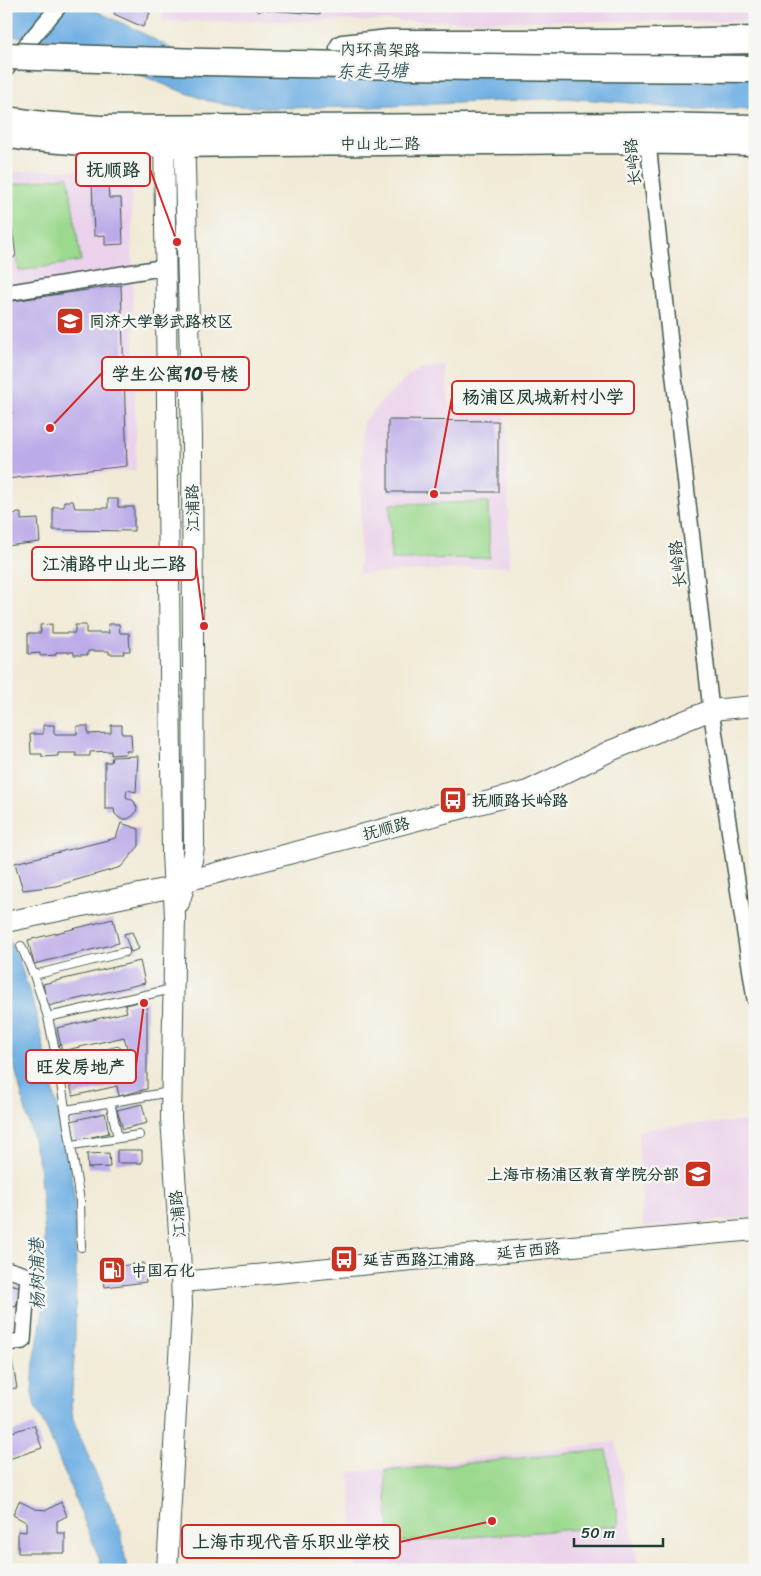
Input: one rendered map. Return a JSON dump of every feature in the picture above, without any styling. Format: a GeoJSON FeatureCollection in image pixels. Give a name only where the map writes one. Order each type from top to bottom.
{"type":"FeatureCollection","features":[{"type":"Feature","properties":{"kind":"highway"},"geometry":{"type":"LineString","coordinates":[[342,48],[389,43],[603,43],[755,40]]}},
{"type":"Feature","properties":{"kind":"highway","name":"内环高架路"},"geometry":{"type":"LineString","coordinates":[[12,49],[114,45],[755,54]]}},
{"type":"Feature","properties":{"kind":"highway","name":"内环高架路"},"geometry":{"type":"LineString","coordinates":[[12,49],[114,60],[755,69]]}},
{"type":"Feature","properties":{"kind":"main road","name":"中山北二路"},"geometry":{"type":"LineString","coordinates":[[6,118],[174,136]]}},
{"type":"Feature","properties":{"kind":"main road","name":"中山北二路"},"geometry":{"type":"LineString","coordinates":[[6,136],[84,144],[174,136],[646,133],[755,126]]}},
{"type":"Feature","properties":{"kind":"main road","name":"中山北二路"},"geometry":{"type":"LineString","coordinates":[[646,133],[755,144]]}},
{"type":"Feature","properties":{"kind":"main road","name":"江浦路"},"geometry":{"type":"LineString","coordinates":[[167,1570],[182,1314],[182,1282],[171,1141],[170,1092],[175,917],[180,884],[193,856],[194,837],[192,436],[174,136]]}},
{"type":"Feature","properties":{"kind":"main road","name":"抚顺路"},"geometry":{"type":"LineString","coordinates":[[6,922],[180,884],[528,791],[610,752],[711,710],[755,706]]}},
{"type":"Feature","properties":{"kind":"main road","name":"延吉西路"},"geometry":{"type":"LineString","coordinates":[[182,1282],[755,1230]]}},
{"type":"Feature","properties":{"kind":"street"},"geometry":{"type":"LineString","coordinates":[[6,69],[12,49],[59,6]]}},
{"type":"Feature","properties":{"kind":"street","name":"长岭路"},"geometry":{"type":"LineString","coordinates":[[646,133],[711,710],[755,999]]}},
{"type":"Feature","properties":{"kind":"street"},"geometry":{"type":"LineString","coordinates":[[6,293],[166,267]]}},
{"type":"Feature","properties":{"kind":"street"},"geometry":{"type":"LineString","coordinates":[[6,1269],[28,1276],[23,1342],[6,1343]]}},
{"type":"Feature","properties":{"kind":"lane"},"geometry":{"type":"LineString","coordinates":[[6,220],[11,254],[6,257]]}},
{"type":"Feature","properties":{"kind":"lane"},"geometry":{"type":"LineString","coordinates":[[21,946],[48,1017],[58,1065],[80,1201],[81,1247]]}},
{"type":"Feature","properties":{"kind":"lane"},"geometry":{"type":"LineString","coordinates":[[34,976],[126,952]]}},
{"type":"Feature","properties":{"kind":"lane"},"geometry":{"type":"LineString","coordinates":[[48,1017],[174,988]]}},
{"type":"Feature","properties":{"kind":"lane"},"geometry":{"type":"LineString","coordinates":[[58,1065],[117,1051]]}},
{"type":"Feature","properties":{"kind":"lane"},"geometry":{"type":"LineString","coordinates":[[66,1110],[170,1092]]}},
{"type":"Feature","properties":{"kind":"lane"},"geometry":{"type":"LineString","coordinates":[[110,1102],[118,1138]]}},
{"type":"Feature","properties":{"kind":"lane"},"geometry":{"type":"LineString","coordinates":[[72,1146],[139,1135]]}},
{"type":"Feature","properties":{"kind":"shaded area"},"geometry":{"type":"Polygon","coordinates":[[[162,6],[752,6],[753,21],[163,21],[162,6]]]}},
{"type":"Feature","properties":{"kind":"shaded area","name":"同济大学彰武路校区"},"geometry":{"type":"Polygon","coordinates":[[[34,170],[131,170],[136,470],[6,483],[6,173],[34,170]]]}},
{"type":"Feature","properties":{"kind":"shaded area"},"geometry":{"type":"Polygon","coordinates":[[[445,366],[449,407],[505,409],[510,566],[359,574],[363,422],[400,384],[421,369],[445,366]]]}},
{"type":"Feature","properties":{"kind":"shaded area","name":"上海市杨浦区教育学院分部"},"geometry":{"type":"Polygon","coordinates":[[[755,1121],[755,1217],[643,1228],[638,1131],[682,1125],[755,1121]]]}},
{"type":"Feature","properties":{"kind":"shaded area"},"geometry":{"type":"Polygon","coordinates":[[[616,1442],[639,1570],[356,1570],[350,1472],[616,1442]]]}},
{"type":"Feature","properties":{"kind":"green space"},"geometry":{"type":"Polygon","coordinates":[[[68,176],[81,261],[19,271],[6,186],[68,176]]]}},
{"type":"Feature","properties":{"kind":"green space"},"geometry":{"type":"Polygon","coordinates":[[[488,502],[490,558],[391,559],[390,504],[488,502]]]}},
{"type":"Feature","properties":{"kind":"green space"},"geometry":{"type":"Polygon","coordinates":[[[606,1450],[619,1526],[390,1543],[385,1471],[606,1450]]]}},
{"type":"Feature","properties":{"kind":"water","name":"东走马塘"},"geometry":{"type":"Polygon","coordinates":[[[6,6],[85,6],[137,30],[205,67],[755,68],[755,109],[683,109],[564,98],[369,107],[271,108],[239,106],[209,101],[170,87],[141,75],[100,53],[82,47],[52,39],[6,36],[6,6]]]}},
{"type":"Feature","properties":{"kind":"water","name":"杨树浦港"},"geometry":{"type":"Polygon","coordinates":[[[6,934],[17,955],[35,1009],[67,1151],[74,1193],[76,1273],[75,1344],[71,1405],[73,1419],[121,1532],[127,1570],[102,1570],[100,1560],[48,1432],[35,1407],[32,1392],[34,1363],[43,1311],[45,1237],[39,1163],[6,1033],[6,934]]]}},
{"type":"Feature","properties":{"kind":"building"},"geometry":{"type":"Polygon","coordinates":[[[118,6],[147,6],[145,10],[150,13],[143,27],[114,14],[118,6]]]}},
{"type":"Feature","properties":{"kind":"building"},"geometry":{"type":"Polygon","coordinates":[[[267,6],[321,6],[320,14],[267,10],[267,6]]]}},
{"type":"Feature","properties":{"kind":"building"},"geometry":{"type":"Polygon","coordinates":[[[341,6],[439,6],[440,8],[341,10],[341,6]]]}},
{"type":"Feature","properties":{"kind":"building"},"geometry":{"type":"Polygon","coordinates":[[[92,182],[102,182],[108,186],[109,198],[121,198],[123,244],[105,245],[105,235],[94,236],[92,182]]]}},
{"type":"Feature","properties":{"kind":"building"},"geometry":{"type":"Polygon","coordinates":[[[121,285],[127,466],[6,479],[6,414],[12,414],[6,385],[6,302],[121,285]]]}},
{"type":"Feature","properties":{"kind":"building"},"geometry":{"type":"Polygon","coordinates":[[[388,420],[498,421],[498,492],[388,492],[388,420]]]}},
{"type":"Feature","properties":{"kind":"building"},"geometry":{"type":"Polygon","coordinates":[[[108,499],[118,499],[118,507],[134,507],[134,531],[53,530],[53,507],[64,507],[64,501],[73,501],[75,508],[108,508],[108,499]]]}},
{"type":"Feature","properties":{"kind":"building"},"geometry":{"type":"Polygon","coordinates":[[[21,513],[21,520],[38,519],[40,542],[6,546],[6,524],[12,523],[11,514],[21,513]]]}},
{"type":"Feature","properties":{"kind":"building"},"geometry":{"type":"Polygon","coordinates":[[[52,624],[52,633],[75,633],[75,625],[86,625],[86,633],[109,633],[108,624],[119,624],[120,633],[129,633],[130,651],[123,651],[124,654],[109,654],[109,651],[88,651],[88,655],[74,655],[74,652],[56,652],[56,655],[40,656],[40,653],[28,654],[28,633],[41,633],[40,625],[52,624]]]}},
{"type":"Feature","properties":{"kind":"building"},"geometry":{"type":"Polygon","coordinates":[[[43,725],[54,725],[54,734],[77,734],[77,726],[88,726],[88,734],[111,733],[111,725],[122,725],[122,734],[131,734],[132,751],[126,751],[126,754],[111,755],[111,751],[90,752],[90,756],[76,756],[76,753],[58,753],[58,756],[42,757],[42,754],[31,754],[30,734],[43,734],[43,725]]]}},
{"type":"Feature","properties":{"kind":"building"},"geometry":{"type":"Polygon","coordinates":[[[138,756],[136,792],[127,790],[126,797],[134,801],[137,808],[136,812],[128,819],[121,819],[115,814],[114,809],[105,809],[105,762],[111,762],[112,757],[138,756]]]}},
{"type":"Feature","properties":{"kind":"building"},"geometry":{"type":"Polygon","coordinates":[[[121,823],[139,829],[139,846],[121,867],[56,886],[23,890],[15,863],[116,838],[121,823]]]}},
{"type":"Feature","properties":{"kind":"building"},"geometry":{"type":"Polygon","coordinates":[[[113,919],[119,943],[34,964],[28,940],[113,919]]]}},
{"type":"Feature","properties":{"kind":"building"},"geometry":{"type":"Polygon","coordinates":[[[132,932],[139,949],[131,952],[124,934],[132,932]]]}},
{"type":"Feature","properties":{"kind":"building"},"geometry":{"type":"Polygon","coordinates":[[[140,961],[145,983],[48,1006],[43,984],[140,961]]]}},
{"type":"Feature","properties":{"kind":"building"},"geometry":{"type":"Polygon","coordinates":[[[147,1000],[147,1089],[119,1096],[117,1086],[73,1096],[67,1073],[130,1058],[124,1037],[62,1051],[57,1028],[127,1012],[125,1005],[147,1000]]]}},
{"type":"Feature","properties":{"kind":"building"},"geometry":{"type":"Polygon","coordinates":[[[142,1104],[147,1123],[123,1129],[117,1110],[142,1104]]]}},
{"type":"Feature","properties":{"kind":"building"},"geometry":{"type":"Polygon","coordinates":[[[105,1113],[109,1133],[75,1141],[71,1121],[105,1113]]]}},
{"type":"Feature","properties":{"kind":"building"},"geometry":{"type":"Polygon","coordinates":[[[117,1150],[142,1150],[142,1163],[117,1163],[117,1150]]]}},
{"type":"Feature","properties":{"kind":"building"},"geometry":{"type":"Polygon","coordinates":[[[109,1153],[110,1167],[88,1168],[87,1154],[109,1153]]]}},
{"type":"Feature","properties":{"kind":"building"},"geometry":{"type":"Polygon","coordinates":[[[144,1263],[146,1282],[105,1287],[102,1268],[144,1263]]]}},
{"type":"Feature","properties":{"kind":"building"},"geometry":{"type":"Polygon","coordinates":[[[6,1283],[21,1287],[16,1307],[6,1304],[6,1283]]]}},
{"type":"Feature","properties":{"kind":"building"},"geometry":{"type":"Polygon","coordinates":[[[12,1360],[17,1388],[6,1389],[6,1361],[12,1360]]]}},
{"type":"Feature","properties":{"kind":"building"},"geometry":{"type":"Polygon","coordinates":[[[34,1425],[42,1448],[6,1460],[6,1434],[34,1425]]]}},
{"type":"Feature","properties":{"kind":"building"},"geometry":{"type":"Polygon","coordinates":[[[19,1501],[35,1509],[47,1510],[61,1502],[67,1516],[57,1521],[57,1533],[65,1533],[65,1553],[18,1553],[18,1531],[26,1532],[26,1522],[13,1515],[19,1501]]]}},
{"type":"Feature","properties":{"kind":"place","name":"抚顺路"},"geometry":{"type":"Point","coordinates":[177,242]}},
{"type":"Feature","properties":{"kind":"place","name":"同济大学彰武路校区"},"geometry":{"type":"Point","coordinates":[70,321]}},
{"type":"Feature","properties":{"kind":"place","name":"学生公寓10号楼"},"geometry":{"type":"Point","coordinates":[50,428]}},
{"type":"Feature","properties":{"kind":"place","name":"杨浦区凤城新村小学"},"geometry":{"type":"Point","coordinates":[434,494]}},
{"type":"Feature","properties":{"kind":"place","name":"江浦路中山北二路"},"geometry":{"type":"Point","coordinates":[204,626]}},
{"type":"Feature","properties":{"kind":"place","name":"抚顺路长岭路"},"geometry":{"type":"Point","coordinates":[453,800]}},
{"type":"Feature","properties":{"kind":"place","name":"旺发房地产"},"geometry":{"type":"Point","coordinates":[144,1003]}},
{"type":"Feature","properties":{"kind":"place","name":"上海市杨浦区教育学院分部"},"geometry":{"type":"Point","coordinates":[698,1174]}},
{"type":"Feature","properties":{"kind":"place","name":"延吉西路江浦路"},"geometry":{"type":"Point","coordinates":[344,1259]}},
{"type":"Feature","properties":{"kind":"place","name":"中国石化"},"geometry":{"type":"Point","coordinates":[112,1270]}},
{"type":"Feature","properties":{"kind":"place","name":"上海市现代音乐职业学校"},"geometry":{"type":"Point","coordinates":[492,1521]}}]}
